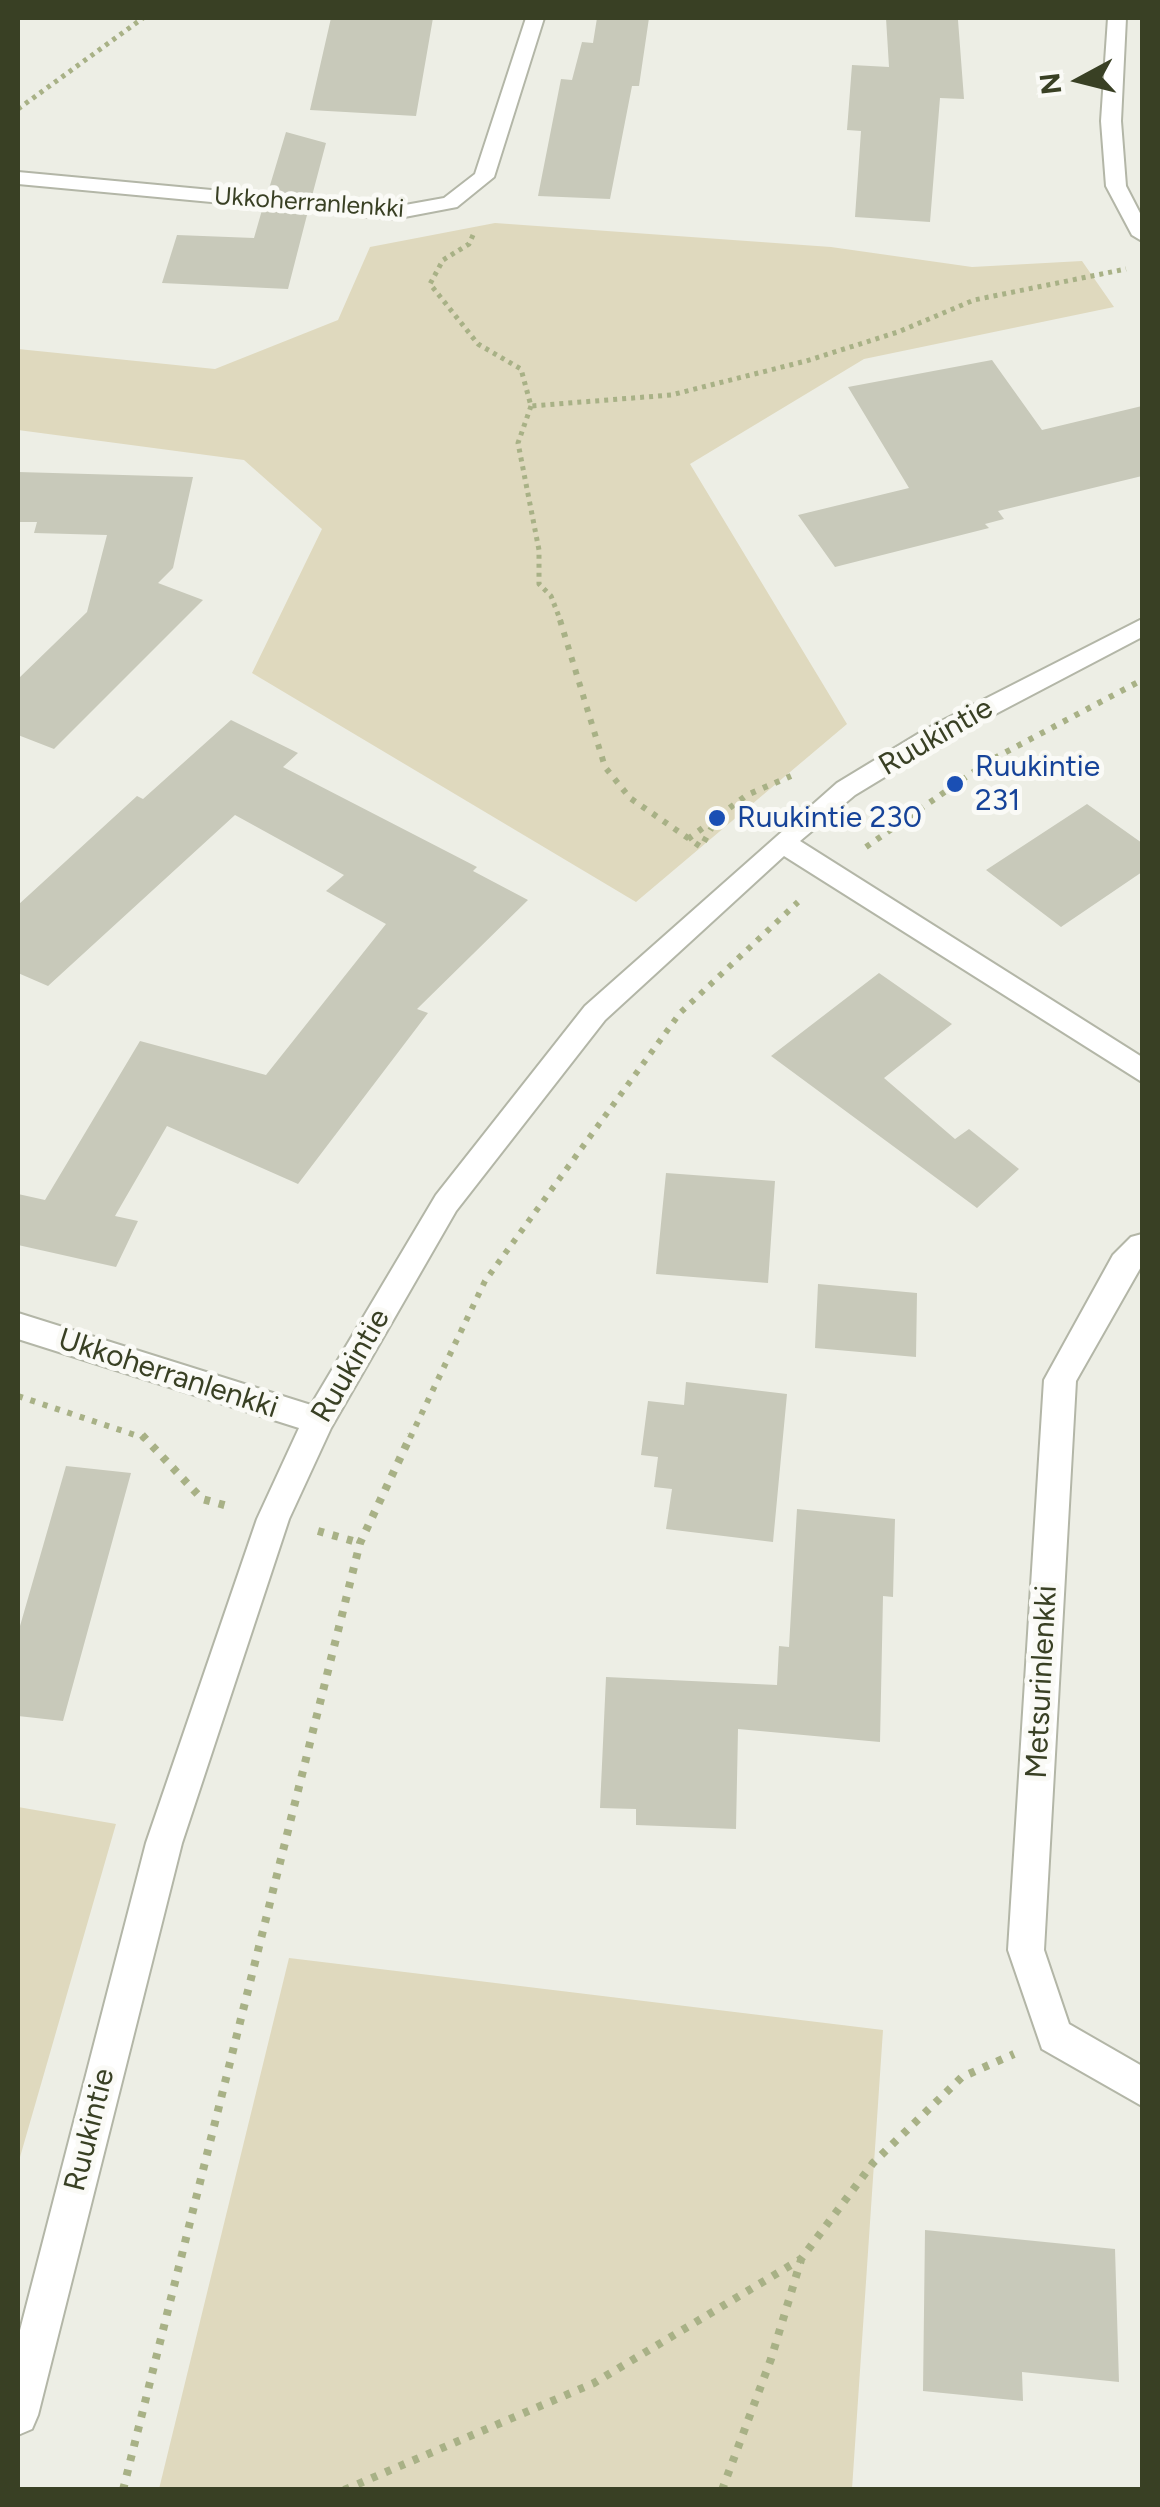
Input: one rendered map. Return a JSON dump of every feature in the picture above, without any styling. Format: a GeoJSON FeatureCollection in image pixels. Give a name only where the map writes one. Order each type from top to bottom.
{"type":"FeatureCollection","features":[{"type":"Feature","properties":{"kind":"street","name":"Ukkoherranlenkki"},"geometry":{"type":"LineString","coordinates":[[18,178],[394,213],[450,204],[484,177],[534,18]]}},
{"type":"Feature","properties":{"kind":"street"},"geometry":{"type":"LineString","coordinates":[[1117,18],[1111,121],[1116,186],[1142,236]]}},
{"type":"Feature","properties":{"kind":"street","name":"Ruukintie"},"geometry":{"type":"LineString","coordinates":[[18,2415],[164,1843],[273,1519],[318,1422],[446,1202],[595,1013],[782,842],[846,790],[934,735],[1142,627]]}},
{"type":"Feature","properties":{"kind":"street"},"geometry":{"type":"LineString","coordinates":[[782,842],[1142,1071]]}},
{"type":"Feature","properties":{"kind":"street","name":"Metsurinlenkki"},"geometry":{"type":"LineString","coordinates":[[1055,2036],[1026,1950],[1060,1380],[1124,1264],[1142,1246]]}},
{"type":"Feature","properties":{"kind":"street","name":"Ukkoherranlenkki"},"geometry":{"type":"LineString","coordinates":[[18,1326],[318,1422]]}},
{"type":"Feature","properties":{"kind":"street"},"geometry":{"type":"LineString","coordinates":[[1055,2036],[1142,2087]]}},
{"type":"Feature","properties":{"kind":"path"},"geometry":{"type":"LineString","coordinates":[[18,109],[143,18]]}},
{"type":"Feature","properties":{"kind":"path"},"geometry":{"type":"LineString","coordinates":[[426,208],[437,221],[460,222],[474,232],[469,244],[443,260],[430,284],[478,344],[521,369],[531,406],[518,443],[539,550],[540,584],[550,596],[561,623],[605,767],[630,798],[701,847],[717,818]]}},
{"type":"Feature","properties":{"kind":"path"},"geometry":{"type":"LineString","coordinates":[[531,406],[670,395],[806,362],[898,332],[974,300],[1132,269]]}},
{"type":"Feature","properties":{"kind":"path"},"geometry":{"type":"LineString","coordinates":[[123,2490],[360,1542],[485,1281],[680,1013],[829,872],[989,761],[1142,680]]}},
{"type":"Feature","properties":{"kind":"path"},"geometry":{"type":"LineString","coordinates":[[18,1396],[142,1435],[202,1499],[360,1542]]}},
{"type":"Feature","properties":{"kind":"path"},"geometry":{"type":"LineString","coordinates":[[722,2490],[771,2359],[801,2259],[874,2163],[962,2077],[1055,2036]]}},
{"type":"Feature","properties":{"kind":"path"},"geometry":{"type":"LineString","coordinates":[[344,2490],[594,2383],[801,2259]]}},
{"type":"Feature","properties":{"kind":"shaded area"},"geometry":{"type":"Polygon","coordinates":[[[495,223],[831,247],[972,267],[1082,261],[1114,307],[864,359],[690,464],[847,724],[636,902],[252,673],[322,529],[244,460],[18,430],[18,349],[215,369],[338,320],[370,247],[495,223]]]}},
{"type":"Feature","properties":{"kind":"shaded area"},"geometry":{"type":"Polygon","coordinates":[[[18,1807],[116,1824],[18,2164],[18,1807]]]}},
{"type":"Feature","properties":{"kind":"shaded area"},"geometry":{"type":"Polygon","coordinates":[[[289,1958],[883,2030],[852,2489],[159,2489],[289,1958]]]}},
{"type":"Feature","properties":{"kind":"building"},"geometry":{"type":"Polygon","coordinates":[[[331,18],[433,18],[416,116],[310,110],[331,18]]]}},
{"type":"Feature","properties":{"kind":"building"},"geometry":{"type":"Polygon","coordinates":[[[597,18],[649,18],[639,86],[632,86],[610,199],[538,196],[561,79],[572,80],[582,42],[593,43],[597,18]]]}},
{"type":"Feature","properties":{"kind":"building"},"geometry":{"type":"Polygon","coordinates":[[[886,18],[958,20],[964,99],[940,98],[930,222],[855,217],[861,131],[847,130],[852,65],[889,67],[886,18]]]}},
{"type":"Feature","properties":{"kind":"building"},"geometry":{"type":"Polygon","coordinates":[[[286,132],[326,143],[312,196],[268,192],[286,132]]]}},
{"type":"Feature","properties":{"kind":"building"},"geometry":{"type":"Polygon","coordinates":[[[262,210],[307,215],[288,289],[162,283],[177,235],[254,238],[262,210]]]}},
{"type":"Feature","properties":{"kind":"building"},"geometry":{"type":"Polygon","coordinates":[[[992,360],[1042,430],[1142,406],[1142,476],[998,511],[1004,519],[985,524],[989,528],[835,567],[798,515],[909,488],[848,387],[992,360]]]}},
{"type":"Feature","properties":{"kind":"building"},"geometry":{"type":"Polygon","coordinates":[[[18,472],[193,477],[173,568],[158,583],[203,600],[54,749],[18,735],[18,679],[87,612],[107,535],[34,533],[37,522],[18,522],[18,472]]]}},
{"type":"Feature","properties":{"kind":"building"},"geometry":{"type":"Polygon","coordinates":[[[231,720],[298,753],[283,767],[477,867],[473,871],[528,900],[417,1009],[428,1013],[298,1184],[167,1126],[115,1216],[138,1221],[116,1267],[18,1245],[18,1194],[45,1200],[140,1041],[266,1075],[386,924],[326,891],[344,875],[235,815],[48,986],[18,973],[18,905],[137,796],[143,799],[231,720]]]}},
{"type":"Feature","properties":{"kind":"building"},"geometry":{"type":"Polygon","coordinates":[[[1087,804],[1142,843],[1142,872],[1061,927],[986,870],[1087,804]]]}},
{"type":"Feature","properties":{"kind":"building"},"geometry":{"type":"Polygon","coordinates":[[[879,973],[952,1024],[884,1078],[955,1139],[969,1129],[1019,1169],[977,1208],[771,1056],[879,973]]]}},
{"type":"Feature","properties":{"kind":"building"},"geometry":{"type":"Polygon","coordinates":[[[666,1173],[775,1181],[768,1283],[656,1274],[666,1173]]]}},
{"type":"Feature","properties":{"kind":"building"},"geometry":{"type":"Polygon","coordinates":[[[818,1284],[917,1293],[916,1357],[815,1348],[818,1284]]]}},
{"type":"Feature","properties":{"kind":"building"},"geometry":{"type":"Polygon","coordinates":[[[686,1382],[787,1394],[773,1542],[666,1529],[672,1489],[654,1487],[658,1457],[641,1455],[648,1401],[684,1405],[686,1382]]]}},
{"type":"Feature","properties":{"kind":"building"},"geometry":{"type":"Polygon","coordinates":[[[66,1466],[131,1473],[63,1721],[18,1716],[18,1633],[66,1466]]]}},
{"type":"Feature","properties":{"kind":"building"},"geometry":{"type":"Polygon","coordinates":[[[797,1509],[895,1519],[893,1597],[883,1596],[880,1742],[738,1729],[736,1829],[636,1825],[636,1809],[600,1808],[606,1677],[777,1685],[779,1646],[789,1647],[797,1509]]]}},
{"type":"Feature","properties":{"kind":"building"},"geometry":{"type":"Polygon","coordinates":[[[925,2230],[1115,2249],[1119,2382],[1022,2372],[1023,2401],[923,2391],[925,2230]]]}},
{"type":"Feature","properties":{"kind":"place","name":"Ruukintie 231"},"geometry":{"type":"Point","coordinates":[955,784]}},
{"type":"Feature","properties":{"kind":"place","name":"Ruukintie 230"},"geometry":{"type":"Point","coordinates":[717,818]}}]}
